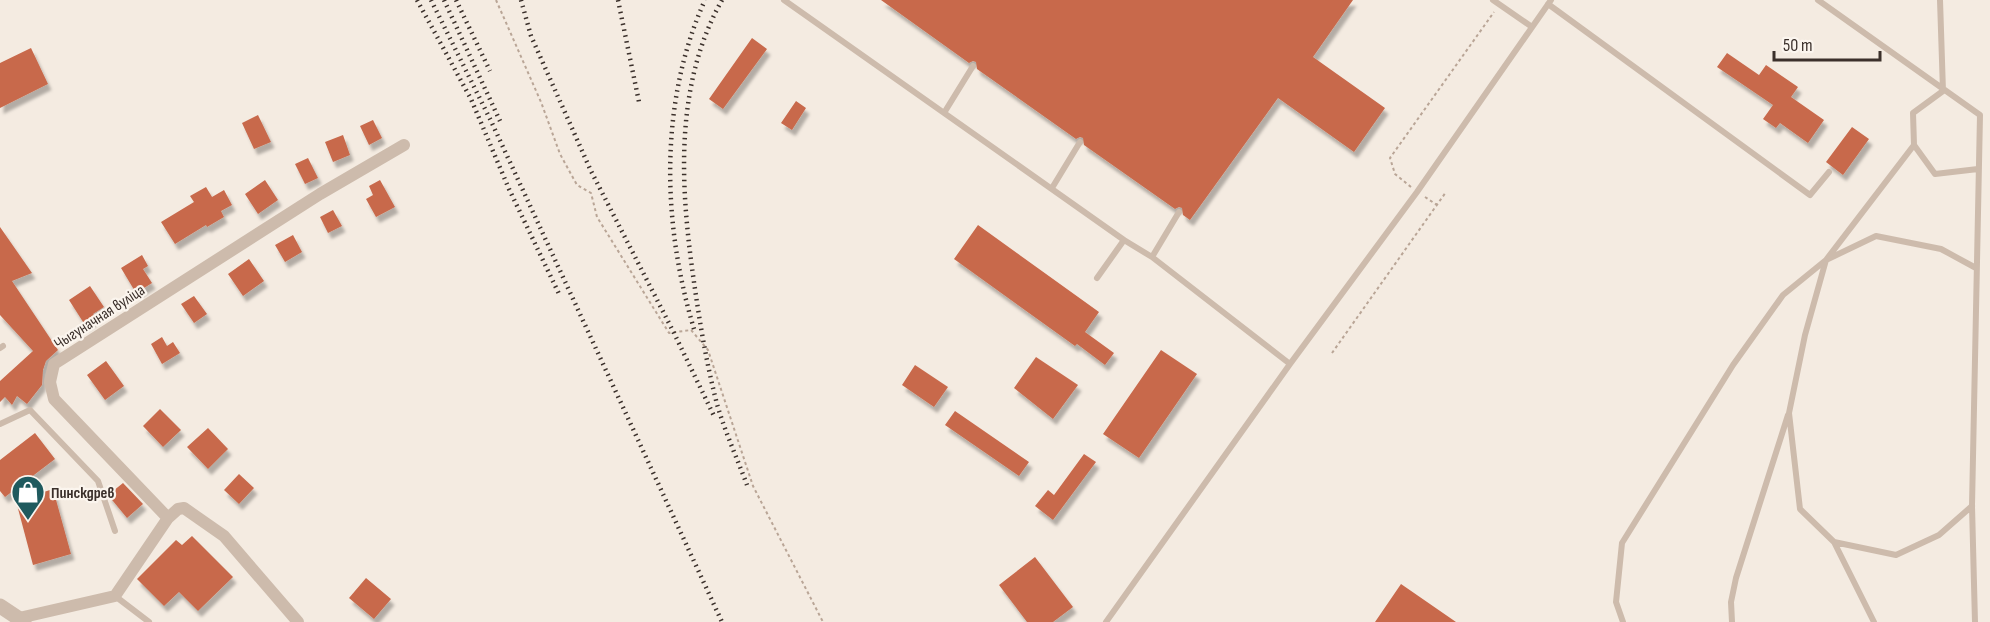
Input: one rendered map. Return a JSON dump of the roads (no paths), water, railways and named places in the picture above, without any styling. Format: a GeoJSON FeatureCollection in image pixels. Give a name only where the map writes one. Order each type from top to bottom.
{"type":"FeatureCollection","features":[{"type":"Feature","properties":{"kind":"street","name":"Чыгуначная вуліца"},"geometry":{"type":"LineString","coordinates":[[168,518],[54,399],[50,382],[54,364],[310,201],[404,145]]}},
{"type":"Feature","properties":{"kind":"street"},"geometry":{"type":"LineString","coordinates":[[0,606],[21,620],[115,596],[168,518],[178,509],[184,508],[224,536],[298,622]]}},
{"type":"Feature","properties":{"kind":"lane"},"geometry":{"type":"LineString","coordinates":[[784,0],[1124,240],[1152,257],[1290,364]]}},
{"type":"Feature","properties":{"kind":"lane"},"geometry":{"type":"LineString","coordinates":[[1493,0],[1532,27]]}},
{"type":"Feature","properties":{"kind":"lane"},"geometry":{"type":"LineString","coordinates":[[1818,0],[1980,115],[1972,506],[1975,622]]}},
{"type":"Feature","properties":{"kind":"lane"},"geometry":{"type":"LineString","coordinates":[[1940,0],[1944,91]]}},
{"type":"Feature","properties":{"kind":"lane"},"geometry":{"type":"LineString","coordinates":[[1106,622],[1290,364],[1417,192],[1549,2],[1810,195],[1828,172]]}},
{"type":"Feature","properties":{"kind":"lane"},"geometry":{"type":"LineString","coordinates":[[944,112],[973,66]]}},
{"type":"Feature","properties":{"kind":"lane"},"geometry":{"type":"LineString","coordinates":[[1944,91],[1914,113],[1914,145],[1935,174],[1978,169]]}},
{"type":"Feature","properties":{"kind":"lane"},"geometry":{"type":"LineString","coordinates":[[1052,188],[1080,142]]}},
{"type":"Feature","properties":{"kind":"lane"},"geometry":{"type":"LineString","coordinates":[[1623,622],[1616,602],[1622,543],[1733,365],[1758,330],[1784,295],[1826,260],[1914,145]]}},
{"type":"Feature","properties":{"kind":"lane"},"geometry":{"type":"LineString","coordinates":[[1152,257],[1179,212]]}},
{"type":"Feature","properties":{"kind":"lane"},"geometry":{"type":"LineString","coordinates":[[1732,622],[1731,602],[1736,578],[1789,413],[1805,335],[1826,260],[1876,236],[1941,249],[1976,268]]}},
{"type":"Feature","properties":{"kind":"lane"},"geometry":{"type":"LineString","coordinates":[[1097,278],[1124,240]]}},
{"type":"Feature","properties":{"kind":"lane"},"geometry":{"type":"LineString","coordinates":[[0,424],[30,410],[98,481],[115,531]]}},
{"type":"Feature","properties":{"kind":"lane"},"geometry":{"type":"LineString","coordinates":[[1789,413],[1800,509],[1834,543],[1874,622]]}},
{"type":"Feature","properties":{"kind":"lane"},"geometry":{"type":"LineString","coordinates":[[1834,543],[1896,555],[1939,535],[1972,506]]}},
{"type":"Feature","properties":{"kind":"lane"},"geometry":{"type":"LineString","coordinates":[[115,596],[149,622]]}},
{"type":"Feature","properties":{"kind":"railway"},"geometry":{"type":"LineString","coordinates":[[417,0],[471,99],[509,189],[560,296]]}},
{"type":"Feature","properties":{"kind":"railway"},"geometry":{"type":"LineString","coordinates":[[431,0],[491,121],[722,622]]}},
{"type":"Feature","properties":{"kind":"railway"},"geometry":{"type":"LineString","coordinates":[[444,0],[500,121]]}},
{"type":"Feature","properties":{"kind":"railway"},"geometry":{"type":"LineString","coordinates":[[456,0],[490,71]]}},
{"type":"Feature","properties":{"kind":"railway"},"geometry":{"type":"LineString","coordinates":[[521,0],[531,36],[591,171],[715,418]]}},
{"type":"Feature","properties":{"kind":"railway"},"geometry":{"type":"LineString","coordinates":[[618,0],[639,102]]}},
{"type":"Feature","properties":{"kind":"railway"},"geometry":{"type":"LineString","coordinates":[[694,329],[683,289],[676,247],[671,205],[670,163],[679,80],[690,39],[705,0]]}},
{"type":"Feature","properties":{"kind":"railway"},"geometry":{"type":"LineString","coordinates":[[722,0],[707,32],[696,65],[689,99],[685,134],[685,205],[695,291],[709,372],[727,435],[747,485]]}},
{"type":"Feature","properties":{"kind":"place","name":"Пинскдрев"},"geometry":{"type":"Point","coordinates":[28,521]}}]}
